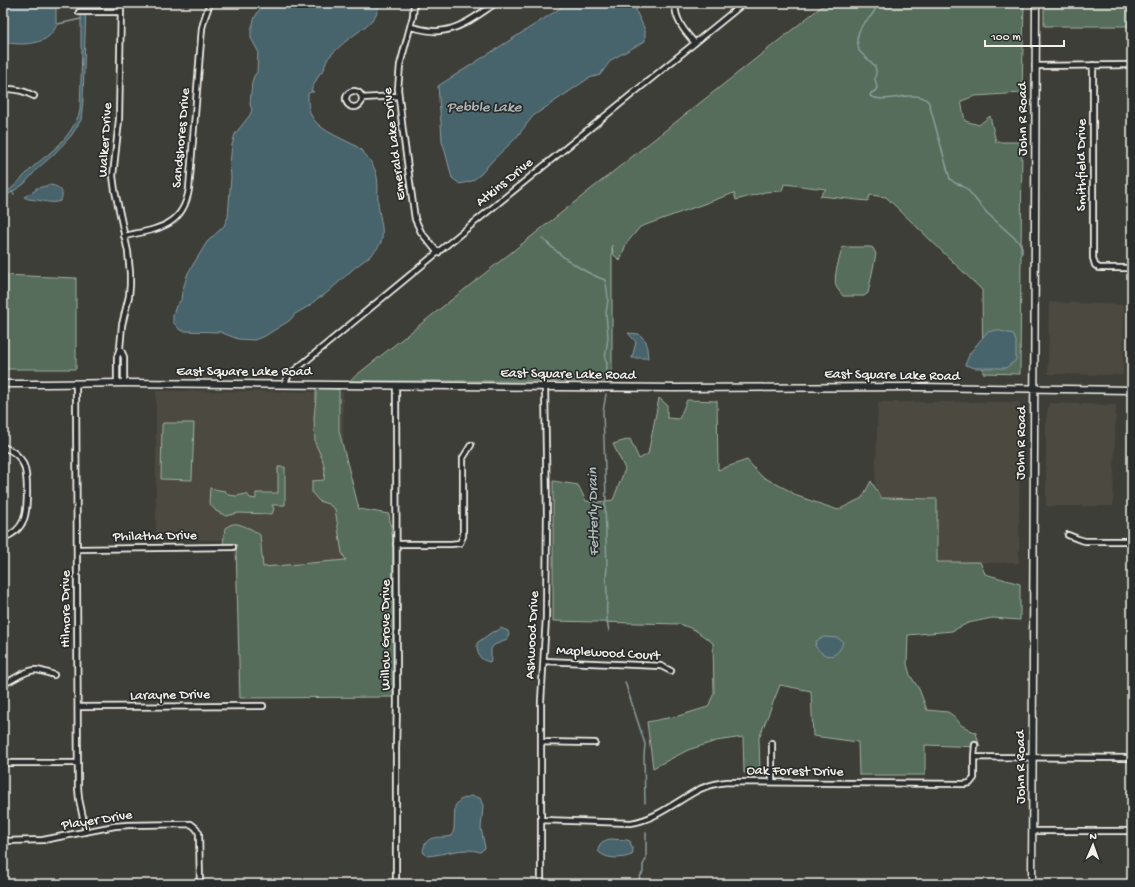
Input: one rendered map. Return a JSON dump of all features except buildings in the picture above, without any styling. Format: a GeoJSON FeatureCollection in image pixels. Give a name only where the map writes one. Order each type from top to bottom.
{"type":"FeatureCollection","features":[{"type":"Feature","properties":{"kind":"main road","name":"John R Road"},"geometry":{"type":"LineString","coordinates":[[1032,884],[1036,3]]}},
{"type":"Feature","properties":{"kind":"main road","name":"East Square Lake Road"},"geometry":{"type":"LineString","coordinates":[[3,384],[124,383],[675,388],[923,387],[967,389],[1034,388],[1132,390]]}},
{"type":"Feature","properties":{"kind":"street","name":"Walker Drive"},"geometry":{"type":"LineString","coordinates":[[117,383],[117,357],[120,348],[122,325],[130,285],[129,263],[114,190],[113,176],[119,120],[121,3]]}},
{"type":"Feature","properties":{"kind":"street","name":"Sandshores Drive"},"geometry":{"type":"LineString","coordinates":[[124,236],[165,226],[178,216],[185,206],[189,190],[202,28],[210,3]]}},
{"type":"Feature","properties":{"kind":"street","name":"Emerald Lake Drive"},"geometry":{"type":"LineString","coordinates":[[414,3],[411,27],[399,74],[398,96],[415,219],[421,232],[438,253]]}},
{"type":"Feature","properties":{"kind":"street"},"geometry":{"type":"LineString","coordinates":[[411,27],[437,32],[447,30],[460,26],[496,3]]}},
{"type":"Feature","properties":{"kind":"street"},"geometry":{"type":"LineString","coordinates":[[674,3],[682,28],[695,43]]}},
{"type":"Feature","properties":{"kind":"street","name":"Atkins Drive"},"geometry":{"type":"LineString","coordinates":[[284,384],[289,375],[744,3]]}},
{"type":"Feature","properties":{"kind":"street"},"geometry":{"type":"LineString","coordinates":[[79,12],[121,12]]}},
{"type":"Feature","properties":{"kind":"street","name":"Smithfield Drive"},"geometry":{"type":"LineString","coordinates":[[1093,65],[1092,255],[1095,265],[1099,268],[1132,268]]}},
{"type":"Feature","properties":{"kind":"street"},"geometry":{"type":"LineString","coordinates":[[1035,66],[1132,65]]}},
{"type":"Feature","properties":{"kind":"street"},"geometry":{"type":"LineString","coordinates":[[3,89],[17,89],[34,96]]}},
{"type":"Feature","properties":{"kind":"street"},"geometry":{"type":"LineString","coordinates":[[362,98],[398,96]]}},
{"type":"Feature","properties":{"kind":"street","name":"Walker Drive"},"geometry":{"type":"LineString","coordinates":[[120,348],[124,357],[124,383]]}},
{"type":"Feature","properties":{"kind":"street","name":"Hilmore Drive"},"geometry":{"type":"LineString","coordinates":[[76,384],[78,763],[79,793],[86,832]]}},
{"type":"Feature","properties":{"kind":"street","name":"Willow Grove Drive"},"geometry":{"type":"LineString","coordinates":[[396,385],[396,884]]}},
{"type":"Feature","properties":{"kind":"street","name":"Ashwood Drive"},"geometry":{"type":"LineString","coordinates":[[541,884],[541,701],[546,618],[547,515],[545,387]]}},
{"type":"Feature","properties":{"kind":"street"},"geometry":{"type":"LineString","coordinates":[[396,544],[460,543],[463,536],[463,458],[471,445]]}},
{"type":"Feature","properties":{"kind":"street"},"geometry":{"type":"LineString","coordinates":[[3,447],[16,454],[24,465],[27,480],[27,503],[24,520],[10,535],[3,538]]}},
{"type":"Feature","properties":{"kind":"street"},"geometry":{"type":"LineString","coordinates":[[1068,535],[1085,541],[1132,541]]}},
{"type":"Feature","properties":{"kind":"street","name":"Philatha Drive"},"geometry":{"type":"LineString","coordinates":[[77,549],[233,547]]}},
{"type":"Feature","properties":{"kind":"street","name":"Maplewood Court"},"geometry":{"type":"LineString","coordinates":[[544,661],[661,666],[671,671]]}},
{"type":"Feature","properties":{"kind":"street"},"geometry":{"type":"LineString","coordinates":[[3,684],[31,671],[40,671],[54,675]]}},
{"type":"Feature","properties":{"kind":"street","name":"Larayne Drive"},"geometry":{"type":"LineString","coordinates":[[78,707],[263,706]]}},
{"type":"Feature","properties":{"kind":"street"},"geometry":{"type":"LineString","coordinates":[[541,742],[595,742]]}},
{"type":"Feature","properties":{"kind":"street"},"geometry":{"type":"LineString","coordinates":[[772,743],[772,782]]}},
{"type":"Feature","properties":{"kind":"street","name":"Oak Forest Drive"},"geometry":{"type":"LineString","coordinates":[[542,820],[631,823],[649,818],[712,784],[727,782],[968,784],[972,782],[974,778],[975,745]]}},
{"type":"Feature","properties":{"kind":"street"},"geometry":{"type":"LineString","coordinates":[[974,757],[1132,758]]}},
{"type":"Feature","properties":{"kind":"street"},"geometry":{"type":"LineString","coordinates":[[3,764],[78,763]]}},
{"type":"Feature","properties":{"kind":"street","name":"Player Drive"},"geometry":{"type":"LineString","coordinates":[[3,841],[43,840],[115,826],[188,824],[195,827],[200,837],[200,884]]}},
{"type":"Feature","properties":{"kind":"street"},"geometry":{"type":"LineString","coordinates":[[1032,831],[1132,831]]}},
{"type":"Feature","properties":{"kind":"shaded area"},"geometry":{"type":"Polygon","coordinates":[[[1049,302],[1124,305],[1123,375],[1048,374],[1049,302]]]}},
{"type":"Feature","properties":{"kind":"shaded area"},"geometry":{"type":"Polygon","coordinates":[[[156,391],[343,392],[344,540],[393,540],[394,698],[238,698],[236,540],[156,540],[156,391]]]}},
{"type":"Feature","properties":{"kind":"shaded area"},"geometry":{"type":"Polygon","coordinates":[[[878,402],[1020,402],[1019,563],[937,562],[937,500],[875,498],[878,402]]]}},
{"type":"Feature","properties":{"kind":"shaded area"},"geometry":{"type":"Polygon","coordinates":[[[1049,403],[1116,405],[1113,506],[1046,506],[1046,419],[1049,403]]]}},
{"type":"Feature","properties":{"kind":"green space"},"geometry":{"type":"Polygon","coordinates":[[[826,3],[1024,3],[1022,93],[975,96],[961,101],[965,121],[979,125],[990,116],[996,142],[1022,142],[1020,374],[983,373],[982,290],[886,197],[870,195],[868,201],[820,196],[826,189],[784,184],[782,191],[765,192],[736,200],[734,193],[640,227],[626,244],[620,261],[613,254],[612,245],[612,371],[608,381],[349,381],[826,3]]]}},
{"type":"Feature","properties":{"kind":"green space"},"geometry":{"type":"Polygon","coordinates":[[[1044,3],[1132,3],[1132,26],[1044,26],[1044,3]]]}},
{"type":"Feature","properties":{"kind":"green space"},"geometry":{"type":"Polygon","coordinates":[[[871,247],[876,254],[868,293],[864,296],[843,296],[836,286],[836,272],[842,248],[871,247]]]}},
{"type":"Feature","properties":{"kind":"green space"},"geometry":{"type":"Polygon","coordinates":[[[3,275],[76,278],[76,369],[3,369],[3,275]]]}},
{"type":"Feature","properties":{"kind":"green space"},"geometry":{"type":"Polygon","coordinates":[[[316,388],[339,389],[339,431],[359,509],[389,514],[393,540],[393,697],[240,698],[236,546],[223,544],[225,528],[233,524],[238,524],[252,529],[260,535],[263,567],[346,560],[342,553],[335,509],[328,504],[319,501],[312,493],[312,481],[324,480],[325,470],[322,458],[315,443],[314,418],[316,388]]]}},
{"type":"Feature","properties":{"kind":"green space"},"geometry":{"type":"Polygon","coordinates":[[[659,398],[667,405],[667,418],[679,419],[687,400],[717,401],[718,470],[747,460],[761,476],[797,496],[838,510],[862,498],[871,481],[881,498],[937,499],[937,562],[980,562],[985,574],[1020,584],[1020,620],[992,618],[968,623],[952,631],[908,635],[907,664],[910,675],[919,689],[927,710],[948,712],[955,717],[961,725],[976,733],[980,747],[925,745],[925,775],[859,775],[858,742],[813,736],[811,691],[780,685],[759,738],[760,773],[744,773],[743,737],[716,741],[688,750],[653,768],[647,722],[678,716],[708,707],[714,693],[713,643],[695,630],[680,624],[553,621],[553,481],[578,485],[586,501],[598,502],[613,500],[625,469],[613,444],[630,439],[639,459],[648,454],[659,398]]]}},
{"type":"Feature","properties":{"kind":"green space"},"geometry":{"type":"Polygon","coordinates":[[[163,423],[194,423],[192,480],[161,479],[163,423]]]}},
{"type":"Feature","properties":{"kind":"green space"},"geometry":{"type":"Polygon","coordinates":[[[278,467],[285,467],[285,505],[272,505],[274,509],[272,514],[238,513],[226,516],[216,511],[209,503],[210,488],[225,491],[228,495],[236,496],[247,494],[250,498],[256,499],[256,493],[278,493],[278,467]]]}},
{"type":"Feature","properties":{"kind":"water"},"geometry":{"type":"Polygon","coordinates":[[[3,3],[56,3],[56,23],[58,24],[47,38],[35,43],[15,44],[3,42],[3,3]]]}},
{"type":"Feature","properties":{"kind":"water"},"geometry":{"type":"Polygon","coordinates":[[[81,3],[86,3],[81,120],[71,136],[37,169],[24,184],[3,198],[3,194],[15,185],[60,143],[69,133],[79,115],[82,49],[81,3]]]}},
{"type":"Feature","properties":{"kind":"water"},"geometry":{"type":"Polygon","coordinates":[[[266,3],[379,3],[373,19],[329,57],[324,67],[325,68],[320,73],[311,90],[314,92],[310,92],[308,94],[308,104],[311,115],[318,124],[329,132],[355,145],[367,156],[373,166],[377,179],[378,205],[382,230],[381,243],[370,256],[323,296],[295,314],[289,321],[265,336],[254,340],[238,339],[220,332],[180,330],[173,322],[173,315],[176,306],[181,300],[188,273],[207,242],[224,226],[228,217],[232,145],[235,134],[250,115],[252,110],[250,104],[252,82],[257,72],[258,51],[251,38],[251,30],[255,17],[266,3]]]}},
{"type":"Feature","properties":{"kind":"water","name":"Pebble Lake"},"geometry":{"type":"Polygon","coordinates":[[[567,3],[639,3],[636,11],[645,30],[645,41],[611,60],[600,75],[589,78],[533,116],[516,138],[481,174],[472,181],[460,184],[452,178],[442,142],[438,86],[567,3]]]}},
{"type":"Feature","properties":{"kind":"water"},"geometry":{"type":"Polygon","coordinates":[[[50,185],[61,190],[62,198],[60,201],[48,202],[24,197],[36,190],[36,188],[50,185]]]}},
{"type":"Feature","properties":{"kind":"water"},"geometry":{"type":"Polygon","coordinates":[[[996,330],[1013,334],[1016,341],[1016,360],[1006,368],[975,368],[965,365],[970,353],[987,332],[996,330]]]}},
{"type":"Feature","properties":{"kind":"water"},"geometry":{"type":"Polygon","coordinates":[[[628,333],[639,334],[646,341],[648,358],[632,358],[636,342],[628,333]]]}},
{"type":"Feature","properties":{"kind":"water"},"geometry":{"type":"Polygon","coordinates":[[[501,628],[508,631],[509,634],[507,640],[494,645],[491,649],[490,662],[483,660],[479,656],[477,643],[492,632],[501,628]]]}},
{"type":"Feature","properties":{"kind":"water"},"geometry":{"type":"Polygon","coordinates":[[[824,637],[838,638],[843,642],[838,652],[831,656],[823,654],[819,651],[815,646],[816,641],[824,637]]]}},
{"type":"Feature","properties":{"kind":"water"},"geometry":{"type":"Polygon","coordinates":[[[471,796],[480,798],[483,806],[481,828],[485,848],[480,852],[474,850],[461,850],[427,856],[423,852],[424,846],[430,839],[452,836],[454,829],[455,806],[460,800],[471,796]]]}},
{"type":"Feature","properties":{"kind":"water"},"geometry":{"type":"Polygon","coordinates":[[[610,839],[630,841],[633,851],[632,855],[614,858],[601,854],[598,851],[600,844],[610,839]]]}},
{"type":"Feature","properties":{"kind":"waterway"},"geometry":{"type":"LineString","coordinates":[[875,4],[875,10],[863,24],[857,39],[859,51],[875,66],[877,88],[871,93],[870,96],[882,99],[915,96],[922,97],[927,100],[950,179],[967,189],[986,212],[1019,242],[1022,247],[1022,253]]}},
{"type":"Feature","properties":{"kind":"waterway"},"geometry":{"type":"LineString","coordinates":[[58,24],[81,19]]}},
{"type":"Feature","properties":{"kind":"waterway","name":"Fetterly Drain"},"geometry":{"type":"LineString","coordinates":[[542,238],[559,254],[585,271],[605,280],[608,300],[606,313],[608,337],[605,359],[607,363],[606,381]]}},
{"type":"Feature","properties":{"kind":"waterway","name":"Fetterly Drain"},"geometry":{"type":"LineString","coordinates":[[606,394],[603,412],[606,498],[606,613],[609,631]]}},
{"type":"Feature","properties":{"kind":"waterway","name":"Fetterly Drain"},"geometry":{"type":"LineString","coordinates":[[625,682],[645,744],[645,803]]}},
{"type":"Feature","properties":{"kind":"waterway"},"geometry":{"type":"LineString","coordinates":[[636,884],[643,872],[643,865],[646,859],[646,832]]}}]}
